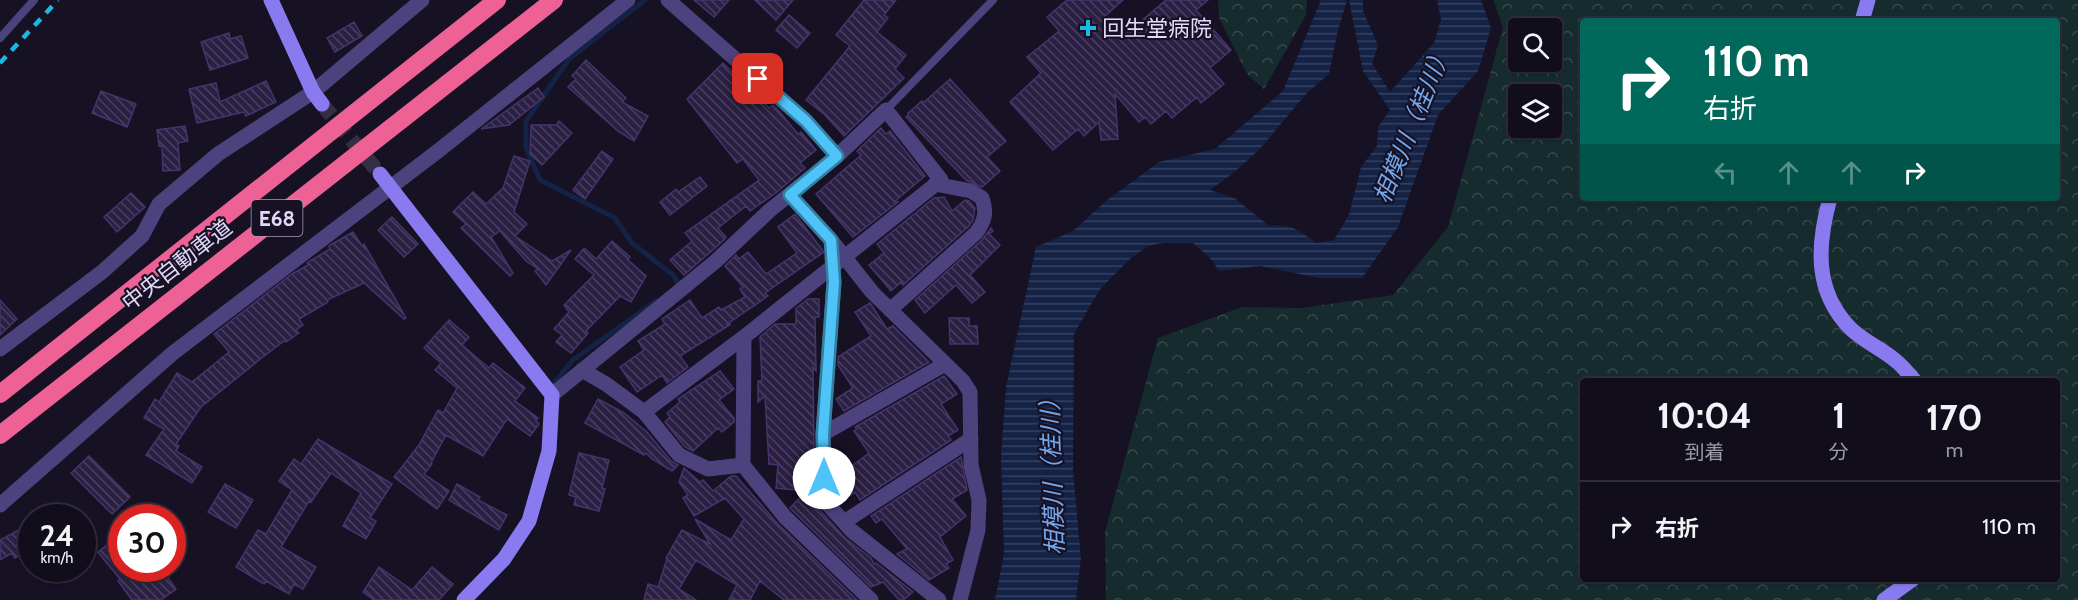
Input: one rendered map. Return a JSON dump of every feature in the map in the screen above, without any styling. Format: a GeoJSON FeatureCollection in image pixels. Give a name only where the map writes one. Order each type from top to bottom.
{"type":"FeatureCollection","features":[{"type":"Feature","properties":{"kind":"highway","name":"中央自動車道"},"geometry":{"type":"LineString","coordinates":[[0,394],[497,0]]}},
{"type":"Feature","properties":{"kind":"highway","name":"中央自動車道"},"geometry":{"type":"LineString","coordinates":[[0,435],[554,0]]}},
{"type":"Feature","properties":{"kind":"street"},"geometry":{"type":"LineString","coordinates":[[271,0],[317,98]]}},
{"type":"Feature","properties":{"kind":"street"},"geometry":{"type":"LineString","coordinates":[[0,350],[102,272],[142,236],[159,204],[209,161],[317,98],[422,0]]}},
{"type":"Feature","properties":{"kind":"street"},"geometry":{"type":"LineString","coordinates":[[0,505],[173,353],[390,187],[628,0]]}},
{"type":"Feature","properties":{"kind":"street"},"geometry":{"type":"LineString","coordinates":[[668,0],[806,121],[837,156]]}},
{"type":"Feature","properties":{"kind":"street"},"geometry":{"type":"LineString","coordinates":[[1863,18],[1868,0]]}},
{"type":"Feature","properties":{"kind":"street"},"geometry":{"type":"LineString","coordinates":[[552,395],[716,261],[769,211],[837,156],[886,110],[941,180],[744,337],[644,412]]}},
{"type":"Feature","properties":{"kind":"street"},"geometry":{"type":"LineString","coordinates":[[380,174],[552,395],[549,452],[529,520],[504,560],[464,600]]}},
{"type":"Feature","properties":{"kind":"street"},"geometry":{"type":"LineString","coordinates":[[890,310],[976,233],[982,224],[986,211],[982,198],[971,191],[935,184]]}},
{"type":"Feature","properties":{"kind":"street"},"geometry":{"type":"LineString","coordinates":[[790,195],[831,240],[838,261],[963,381],[970,392],[971,465],[979,500],[978,530],[960,600]]}},
{"type":"Feature","properties":{"kind":"street"},"geometry":{"type":"LineString","coordinates":[[1829,201],[1822,238],[1821,276],[1830,303],[1851,329],[1897,362],[1912,378]]}},
{"type":"Feature","properties":{"kind":"street"},"geometry":{"type":"LineString","coordinates":[[838,261],[834,282],[823,434],[824,500],[852,531],[939,600]]}},
{"type":"Feature","properties":{"kind":"street"},"geometry":{"type":"LineString","coordinates":[[744,337],[743,465],[785,518],[871,600]]}},
{"type":"Feature","properties":{"kind":"street"},"geometry":{"type":"LineString","coordinates":[[823,434],[945,364]]}},
{"type":"Feature","properties":{"kind":"street"},"geometry":{"type":"LineString","coordinates":[[582,370],[606,384],[644,412],[679,455],[708,469],[743,465]]}},
{"type":"Feature","properties":{"kind":"street"},"geometry":{"type":"LineString","coordinates":[[844,522],[971,439]]}},
{"type":"Feature","properties":{"kind":"street"},"geometry":{"type":"LineString","coordinates":[[1884,600],[1909,582]]}},
{"type":"Feature","properties":{"kind":"lane"},"geometry":{"type":"LineString","coordinates":[[0,38],[34,0]]}},
{"type":"Feature","properties":{"kind":"lane"},"geometry":{"type":"LineString","coordinates":[[886,110],[993,0]]}},
{"type":"Feature","properties":{"kind":"green space"},"geometry":{"type":"Polygon","coordinates":[[[1218,0],[1307,0],[1306,15],[1264,89],[1247,74],[1219,18],[1218,0]]]}},
{"type":"Feature","properties":{"kind":"green space"},"geometry":{"type":"Polygon","coordinates":[[[1493,0],[2078,0],[2078,600],[1106,600],[1105,532],[1158,338],[1242,307],[1301,308],[1393,295],[1448,227],[1503,27],[1493,0]]]}},
{"type":"Feature","properties":{"kind":"water","name":"相模川（桂川）"},"geometry":{"type":"Polygon","coordinates":[[[1321,0],[1347,0],[1329,74],[1307,93],[1258,151],[1210,190],[1236,199],[1269,226],[1295,229],[1316,243],[1334,240],[1349,215],[1361,167],[1377,146],[1378,127],[1390,110],[1363,71],[1349,0],[1363,0],[1363,11],[1378,45],[1372,64],[1390,92],[1434,43],[1441,19],[1437,0],[1481,0],[1491,28],[1478,71],[1438,115],[1398,227],[1362,278],[1319,278],[1260,266],[1219,271],[1211,259],[1193,243],[1163,243],[1148,246],[1131,258],[1100,289],[1074,334],[1073,471],[1081,559],[1076,600],[995,600],[1004,554],[1001,456],[1006,387],[1036,247],[1073,231],[1106,201],[1159,162],[1215,149],[1283,91],[1321,0]]]}},
{"type":"Feature","properties":{"kind":"building"},"geometry":{"type":"Polygon","coordinates":[[[694,0],[729,0],[714,17],[694,0]]]}},
{"type":"Feature","properties":{"kind":"building"},"geometry":{"type":"Polygon","coordinates":[[[755,0],[793,0],[776,20],[755,0]]]}},
{"type":"Feature","properties":{"kind":"building"},"geometry":{"type":"Polygon","coordinates":[[[864,0],[896,0],[884,15],[888,18],[877,32],[906,55],[895,69],[904,78],[844,136],[825,115],[806,100],[850,46],[836,35],[864,0]]]}},
{"type":"Feature","properties":{"kind":"building"},"geometry":{"type":"Polygon","coordinates":[[[1067,0],[1123,0],[1104,17],[1121,38],[1166,0],[1208,0],[1196,10],[1231,50],[1210,68],[1224,84],[1201,103],[1197,97],[1172,118],[1166,111],[1151,124],[1145,117],[1139,122],[1115,94],[1118,139],[1101,140],[1099,122],[1084,136],[1078,129],[1053,150],[1010,102],[1041,73],[1027,57],[1059,31],[1047,17],[1067,0]]]}},
{"type":"Feature","properties":{"kind":"building"},"geometry":{"type":"Polygon","coordinates":[[[789,15],[810,33],[797,48],[776,30],[789,15]]]}},
{"type":"Feature","properties":{"kind":"building"},"geometry":{"type":"Polygon","coordinates":[[[354,22],[362,36],[335,52],[327,38],[354,22]]]}},
{"type":"Feature","properties":{"kind":"building"},"geometry":{"type":"Polygon","coordinates":[[[229,33],[230,39],[241,36],[248,58],[210,70],[201,42],[229,33]]]}},
{"type":"Feature","properties":{"kind":"building"},"geometry":{"type":"Polygon","coordinates":[[[586,60],[626,98],[622,102],[648,116],[634,141],[619,132],[568,87],[576,79],[572,76],[586,60]]]}},
{"type":"Feature","properties":{"kind":"building"},"geometry":{"type":"Polygon","coordinates":[[[723,63],[745,84],[747,83],[769,108],[773,105],[798,134],[801,132],[816,150],[800,163],[805,168],[777,192],[750,211],[746,206],[718,228],[726,237],[724,240],[684,275],[670,260],[692,241],[685,233],[759,180],[743,159],[737,163],[687,99],[723,63]]]}},
{"type":"Feature","properties":{"kind":"building"},"geometry":{"type":"Polygon","coordinates":[[[950,79],[1006,141],[987,157],[1000,171],[982,187],[966,180],[906,117],[950,79]]]}},
{"type":"Feature","properties":{"kind":"building"},"geometry":{"type":"Polygon","coordinates":[[[266,81],[276,102],[246,116],[244,112],[197,123],[189,89],[216,83],[220,102],[266,81]]]}},
{"type":"Feature","properties":{"kind":"building"},"geometry":{"type":"Polygon","coordinates":[[[538,88],[544,97],[509,125],[481,129],[538,88]]]}},
{"type":"Feature","properties":{"kind":"building"},"geometry":{"type":"Polygon","coordinates":[[[101,91],[136,104],[127,127],[92,113],[101,91]]]}},
{"type":"Feature","properties":{"kind":"building"},"geometry":{"type":"Polygon","coordinates":[[[559,121],[572,133],[542,165],[530,154],[531,125],[556,125],[559,121]]]}},
{"type":"Feature","properties":{"kind":"building"},"geometry":{"type":"Polygon","coordinates":[[[185,126],[188,141],[178,143],[180,170],[163,171],[162,145],[159,146],[157,130],[185,126]]]}},
{"type":"Feature","properties":{"kind":"building"},"geometry":{"type":"Polygon","coordinates":[[[881,128],[886,134],[890,131],[925,176],[894,202],[898,202],[853,237],[816,194],[861,155],[857,151],[881,128]]]}},
{"type":"Feature","properties":{"kind":"building"},"geometry":{"type":"Polygon","coordinates":[[[602,151],[613,159],[585,199],[573,190],[602,151]]]}},
{"type":"Feature","properties":{"kind":"building"},"geometry":{"type":"Polygon","coordinates":[[[514,156],[530,161],[514,212],[527,224],[515,236],[552,261],[571,250],[546,285],[535,271],[538,269],[526,261],[500,231],[491,237],[513,273],[510,276],[461,228],[466,224],[453,212],[473,192],[486,204],[503,188],[514,156]]]}},
{"type":"Feature","properties":{"kind":"building"},"geometry":{"type":"Polygon","coordinates":[[[700,177],[707,186],[670,215],[660,202],[676,189],[678,192],[700,177]]]}},
{"type":"Feature","properties":{"kind":"building"},"geometry":{"type":"Polygon","coordinates":[[[131,193],[145,207],[117,232],[104,217],[131,193]]]}},
{"type":"Feature","properties":{"kind":"building"},"geometry":{"type":"Polygon","coordinates":[[[944,197],[952,211],[965,200],[969,201],[975,208],[973,220],[903,285],[901,282],[891,291],[869,265],[884,253],[877,244],[934,198],[944,197]]]}},
{"type":"Feature","properties":{"kind":"building"},"geometry":{"type":"Polygon","coordinates":[[[795,214],[824,252],[765,293],[768,296],[726,325],[731,324],[680,356],[688,367],[667,383],[662,375],[637,392],[620,367],[644,350],[638,341],[665,324],[662,319],[690,300],[702,318],[719,307],[721,310],[745,297],[740,289],[743,287],[725,266],[736,255],[739,259],[748,252],[766,274],[797,253],[778,227],[795,214]]]}},
{"type":"Feature","properties":{"kind":"building"},"geometry":{"type":"Polygon","coordinates":[[[392,217],[418,244],[404,257],[378,230],[392,217]]]}},
{"type":"Feature","properties":{"kind":"building"},"geometry":{"type":"Polygon","coordinates":[[[991,228],[993,231],[989,234],[1000,245],[970,275],[985,292],[972,303],[956,285],[925,313],[915,300],[982,240],[991,228]]]}},
{"type":"Feature","properties":{"kind":"building"},"geometry":{"type":"Polygon","coordinates":[[[353,232],[362,246],[364,244],[406,318],[404,319],[364,283],[327,300],[328,302],[299,319],[303,325],[296,330],[299,333],[286,342],[284,341],[201,407],[176,444],[179,446],[176,451],[202,467],[192,483],[146,455],[164,429],[144,418],[155,399],[159,402],[177,373],[192,382],[229,352],[214,334],[292,274],[308,265],[307,263],[330,249],[329,246],[353,232]]]}},
{"type":"Feature","properties":{"kind":"building"},"geometry":{"type":"Polygon","coordinates":[[[612,241],[646,276],[631,302],[620,296],[586,331],[588,333],[571,353],[556,342],[562,335],[554,329],[569,312],[564,305],[594,275],[575,259],[584,248],[596,259],[612,241]]]}},
{"type":"Feature","properties":{"kind":"building"},"geometry":{"type":"Polygon","coordinates":[[[808,299],[819,299],[819,317],[815,317],[816,371],[813,367],[814,457],[811,497],[814,494],[817,507],[845,538],[871,558],[874,564],[876,563],[913,592],[903,600],[899,600],[883,582],[871,587],[790,508],[806,491],[776,488],[778,465],[769,464],[765,396],[758,402],[758,381],[762,381],[760,337],[775,324],[796,324],[796,308],[808,299]]]}},
{"type":"Feature","properties":{"kind":"building"},"geometry":{"type":"Polygon","coordinates":[[[0,300],[17,319],[0,335],[0,300]]]}},
{"type":"Feature","properties":{"kind":"building"},"geometry":{"type":"Polygon","coordinates":[[[870,303],[887,329],[893,326],[929,362],[844,411],[836,399],[853,388],[838,365],[838,357],[871,336],[855,312],[870,303]]]}},
{"type":"Feature","properties":{"kind":"building"},"geometry":{"type":"Polygon","coordinates":[[[949,318],[969,318],[969,326],[977,326],[978,344],[950,344],[949,318]]]}},
{"type":"Feature","properties":{"kind":"building"},"geometry":{"type":"Polygon","coordinates":[[[449,320],[469,337],[462,345],[489,368],[493,363],[525,388],[515,401],[538,418],[536,421],[539,424],[530,436],[507,419],[483,456],[446,435],[432,464],[424,474],[449,491],[437,509],[394,477],[419,445],[438,410],[443,413],[457,388],[435,370],[441,363],[424,348],[449,320]]]}},
{"type":"Feature","properties":{"kind":"building"},"geometry":{"type":"Polygon","coordinates":[[[720,371],[734,389],[719,400],[734,418],[734,422],[722,432],[718,428],[693,451],[685,447],[665,422],[670,417],[667,413],[680,402],[678,399],[720,371]]]}},
{"type":"Feature","properties":{"kind":"building"},"geometry":{"type":"Polygon","coordinates":[[[944,376],[957,394],[941,404],[958,430],[948,436],[951,440],[860,500],[855,492],[840,503],[834,496],[833,480],[869,453],[854,431],[857,429],[855,427],[944,376]]]}},
{"type":"Feature","properties":{"kind":"building"},"geometry":{"type":"Polygon","coordinates":[[[598,399],[624,413],[647,432],[671,461],[678,465],[672,471],[646,453],[644,455],[585,423],[598,399]]]}},
{"type":"Feature","properties":{"kind":"building"},"geometry":{"type":"Polygon","coordinates":[[[318,439],[392,484],[370,518],[376,521],[366,539],[343,526],[361,493],[331,473],[311,502],[309,501],[281,547],[316,567],[303,589],[294,584],[289,594],[266,581],[264,584],[236,567],[258,530],[266,534],[292,490],[279,481],[294,459],[301,464],[318,439]]]}},
{"type":"Feature","properties":{"kind":"building"},"geometry":{"type":"Polygon","coordinates":[[[579,453],[609,460],[599,511],[574,505],[576,497],[569,495],[579,453]]]}},
{"type":"Feature","properties":{"kind":"building"},"geometry":{"type":"Polygon","coordinates":[[[89,456],[130,497],[123,504],[108,504],[108,510],[71,473],[89,456]]]}},
{"type":"Feature","properties":{"kind":"building"},"geometry":{"type":"Polygon","coordinates":[[[961,457],[967,490],[952,499],[966,516],[940,537],[953,560],[946,564],[949,568],[929,580],[897,554],[907,549],[882,519],[876,523],[871,516],[961,457]]]}},
{"type":"Feature","properties":{"kind":"building"},"geometry":{"type":"Polygon","coordinates":[[[684,468],[700,482],[703,480],[713,491],[731,476],[736,476],[778,524],[857,600],[784,600],[760,581],[750,600],[729,600],[737,585],[696,560],[679,589],[696,600],[644,600],[648,584],[658,587],[666,558],[682,530],[710,544],[695,519],[731,540],[744,519],[725,498],[694,516],[683,498],[688,495],[679,482],[684,468]]]}},
{"type":"Feature","properties":{"kind":"building"},"geometry":{"type":"Polygon","coordinates":[[[225,484],[253,500],[236,528],[208,512],[225,484]]]}},
{"type":"Feature","properties":{"kind":"building"},"geometry":{"type":"Polygon","coordinates":[[[457,484],[480,497],[478,500],[507,515],[499,530],[449,500],[457,484]]]}},
{"type":"Feature","properties":{"kind":"building"},"geometry":{"type":"Polygon","coordinates":[[[18,530],[18,556],[15,558],[12,553],[0,560],[0,540],[18,530]]]}},
{"type":"Feature","properties":{"kind":"building"},"geometry":{"type":"Polygon","coordinates":[[[108,544],[108,564],[98,552],[108,544]]]}},
{"type":"Feature","properties":{"kind":"building"},"geometry":{"type":"Polygon","coordinates":[[[379,567],[412,590],[432,567],[453,584],[439,600],[374,600],[363,592],[379,567]]]}},
{"type":"Feature","properties":{"kind":"building"},"geometry":{"type":"Polygon","coordinates":[[[119,582],[171,582],[176,589],[161,600],[132,600],[119,582]]]}},
{"type":"Feature","properties":{"kind":"waterway"},"geometry":{"type":"LineString","coordinates":[[645,0],[569,59],[526,121],[526,148],[540,180],[615,218],[632,243],[673,275],[679,285],[676,287]]}},
{"type":"Feature","properties":{"kind":"waterway"},"geometry":{"type":"LineString","coordinates":[[550,388],[573,360],[656,301]]}},
{"type":"Feature","properties":{"kind":"tunnel"},"geometry":{"type":"LineString","coordinates":[[322,104],[380,174]]}},
{"type":"Feature","properties":{"kind":"railway"},"geometry":{"type":"LineString","coordinates":[[0,63],[58,0]]}},
{"type":"Feature","properties":{"kind":"place","name":"回生堂病院"},"geometry":{"type":"Point","coordinates":[1088,28]}},
{"type":"Feature","properties":{"kind":"route"},"geometry":{"type":"LineString","coordinates":[[758,79],[806,121],[837,156],[790,195],[831,240],[834,282],[823,434],[824,478]]}}]}
